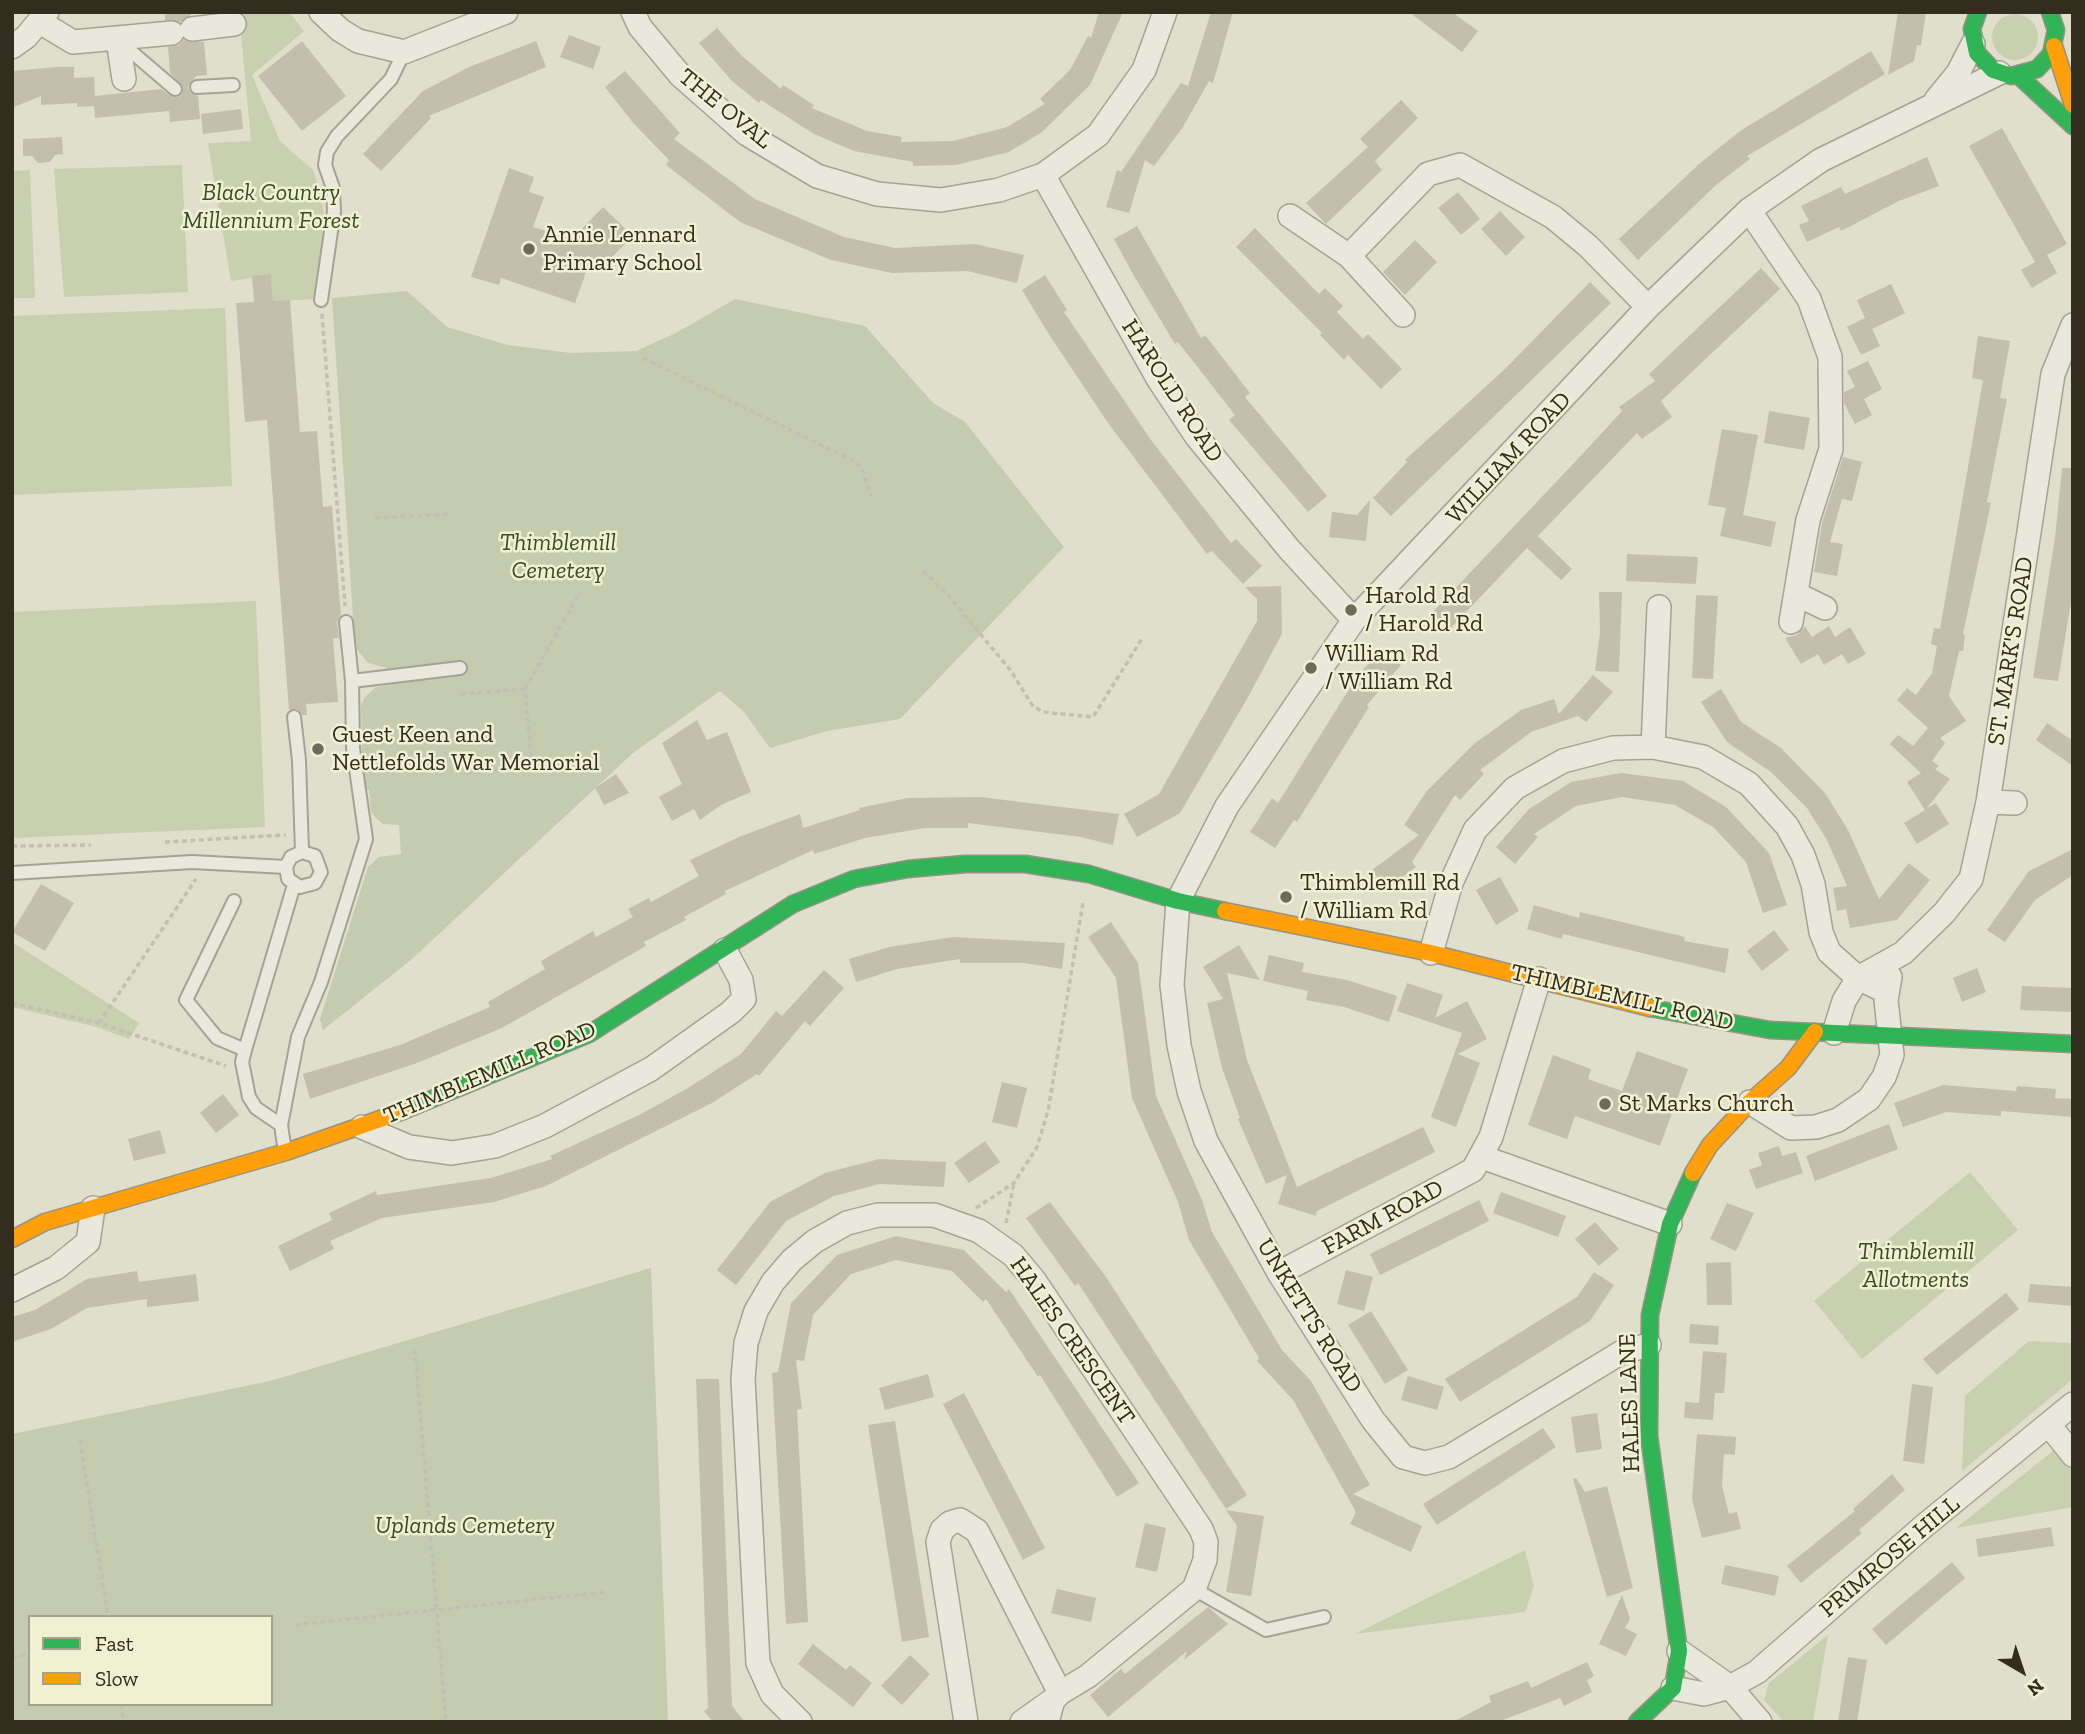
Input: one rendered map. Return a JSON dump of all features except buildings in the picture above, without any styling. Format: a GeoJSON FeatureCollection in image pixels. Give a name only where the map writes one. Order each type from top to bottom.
{"type":"FeatureCollection","features":[{"type":"Feature","properties":{"kind":"main road"},"geometry":{"type":"LineString","coordinates":[[1975,15],[1973,44],[1981,60],[2009,74],[2073,125]]}},
{"type":"Feature","properties":{"kind":"main road"},"geometry":{"type":"LineString","coordinates":[[2055,15],[2054,46],[2073,105]]}},
{"type":"Feature","properties":{"kind":"main road"},"geometry":{"type":"LineString","coordinates":[[2009,74],[2037,69],[2054,46]]}},
{"type":"Feature","properties":{"kind":"main road","name":"THIMBLEMILL ROAD"},"geometry":{"type":"LineString","coordinates":[[12,1239],[45,1222],[285,1152],[435,1100],[589,1034],[725,950],[793,904],[854,879],[908,869],[965,863],[1025,864],[1089,874],[1178,901],[1431,953],[1650,1008],[1770,1030],[2073,1044]]}},
{"type":"Feature","properties":{"kind":"main road","name":"THIMBLEMILL ROAD"},"geometry":{"type":"LineString","coordinates":[[1089,898],[1178,901]]}},
{"type":"Feature","properties":{"kind":"main road","name":"THIMBLEMILL ROAD"},"geometry":{"type":"LineString","coordinates":[[762,926],[851,899]]}},
{"type":"Feature","properties":{"kind":"main road","name":"HALES LANE"},"geometry":{"type":"LineString","coordinates":[[1753,1099],[1768,1057],[1770,1030]]}},
{"type":"Feature","properties":{"kind":"main road","name":"HALES LANE"},"geometry":{"type":"LineString","coordinates":[[1673,1688],[1679,1651],[1649,1436],[1650,1315],[1670,1224],[1685,1185],[1710,1144],[1753,1099],[1825,1033]]}},
{"type":"Feature","properties":{"kind":"main road","name":"THIMBLEMILL ROAD"},"geometry":{"type":"LineString","coordinates":[[12,1221],[45,1222]]}},
{"type":"Feature","properties":{"kind":"main road"},"geometry":{"type":"LineString","coordinates":[[1637,1722],[1673,1688]]}},
{"type":"Feature","properties":{"kind":"street"},"geometry":{"type":"LineString","coordinates":[[321,12],[358,41],[404,52],[506,12]]}},
{"type":"Feature","properties":{"kind":"street","name":"THE OVAL"},"geometry":{"type":"LineString","coordinates":[[633,12],[640,27],[680,75],[747,134],[817,176],[877,194],[941,200],[999,190],[1043,175],[1098,135],[1144,69],[1165,12]]}},
{"type":"Feature","properties":{"kind":"street"},"geometry":{"type":"LineString","coordinates":[[12,47],[43,17],[73,42],[118,40],[234,24]]}},
{"type":"Feature","properties":{"kind":"street"},"geometry":{"type":"LineString","coordinates":[[118,40],[124,79]]}},
{"type":"Feature","properties":{"kind":"street","name":"WILLIAM ROAD"},"geometry":{"type":"LineString","coordinates":[[1932,105],[1958,73],[1973,44]]}},
{"type":"Feature","properties":{"kind":"street","name":"WILLIAM ROAD"},"geometry":{"type":"LineString","coordinates":[[1178,901],[1227,806],[1354,621],[1648,307],[1749,210],[1821,160],[1932,105],[2009,74]]}},
{"type":"Feature","properties":{"kind":"street"},"geometry":{"type":"LineString","coordinates":[[1349,256],[1428,174],[1460,165],[1553,217],[1588,246],[1648,307]]}},
{"type":"Feature","properties":{"kind":"street","name":"HAROLD ROAD"},"geometry":{"type":"LineString","coordinates":[[1043,175],[1159,380],[1198,438],[1289,549],[1354,621]]}},
{"type":"Feature","properties":{"kind":"street"},"geometry":{"type":"LineString","coordinates":[[1749,210],[1809,299],[1830,357],[1831,449],[1808,520],[1791,622]]}},
{"type":"Feature","properties":{"kind":"street"},"geometry":{"type":"LineString","coordinates":[[1290,216],[1349,256],[1404,315]]}},
{"type":"Feature","properties":{"kind":"street","name":"ST. MARK'S ROAD"},"geometry":{"type":"LineString","coordinates":[[1858,978],[1903,953],[1944,913],[1970,879],[1988,802],[2053,374],[2073,325]]}},
{"type":"Feature","properties":{"kind":"street"},"geometry":{"type":"LineString","coordinates":[[1796,594],[1825,608]]}},
{"type":"Feature","properties":{"kind":"street"},"geometry":{"type":"LineString","coordinates":[[1653,747],[1659,607]]}},
{"type":"Feature","properties":{"kind":"street"},"geometry":{"type":"LineString","coordinates":[[1431,953],[1451,883],[1475,830],[1516,788],[1563,761],[1613,748],[1653,747],[1703,757],[1749,784],[1787,826],[1803,855],[1813,884],[1821,932],[1829,952],[1858,978],[1887,992]]}},
{"type":"Feature","properties":{"kind":"street"},"geometry":{"type":"LineString","coordinates":[[1988,802],[2015,803]]}},
{"type":"Feature","properties":{"kind":"street","name":"UNKETTS ROAD"},"geometry":{"type":"LineString","coordinates":[[1178,901],[1172,985],[1179,1045],[1189,1091],[1206,1141],[1279,1273],[1373,1420],[1403,1457],[1425,1463],[1449,1457],[1622,1352],[1649,1345]]}},
{"type":"Feature","properties":{"kind":"street","name":"THIMBLEMILL ROAD"},"geometry":{"type":"LineString","coordinates":[[362,1127],[409,1147],[452,1153],[495,1146],[545,1126],[651,1069],[731,1013],[744,999],[741,980],[725,950]]}},
{"type":"Feature","properties":{"kind":"street","name":"ST. MARK'S ROAD"},"geometry":{"type":"LineString","coordinates":[[1753,1099],[1791,1128],[1816,1128],[1838,1120],[1869,1099],[1884,1077],[1892,1055],[1887,992],[1889,977],[1903,953]]}},
{"type":"Feature","properties":{"kind":"street"},"geometry":{"type":"LineString","coordinates":[[1825,1033],[1858,978]]}},
{"type":"Feature","properties":{"kind":"street","name":"FARM ROAD"},"geometry":{"type":"LineString","coordinates":[[1279,1273],[1473,1170],[1491,1137],[1539,979]]}},
{"type":"Feature","properties":{"kind":"street"},"geometry":{"type":"LineString","coordinates":[[1482,1157],[1670,1224]]}},
{"type":"Feature","properties":{"kind":"street"},"geometry":{"type":"LineString","coordinates":[[12,1290],[56,1268],[88,1242],[93,1208]]}},
{"type":"Feature","properties":{"kind":"street","name":"HALES CRESCENT"},"geometry":{"type":"LineString","coordinates":[[800,1722],[772,1694],[758,1663],[743,1379],[746,1343],[756,1311],[779,1275],[815,1241],[847,1223],[878,1215],[934,1215],[979,1231],[1013,1255],[1034,1280],[1201,1529],[1206,1542],[1205,1560],[1194,1589]]}},
{"type":"Feature","properties":{"kind":"street","name":"PRIMROSE HILL"},"geometry":{"type":"LineString","coordinates":[[1673,1688],[1704,1694],[1730,1687],[1757,1672],[1924,1526],[2073,1404]]}},
{"type":"Feature","properties":{"kind":"street"},"geometry":{"type":"LineString","coordinates":[[2049,1425],[2073,1455]]}},
{"type":"Feature","properties":{"kind":"street"},"geometry":{"type":"LineString","coordinates":[[967,1722],[938,1542],[942,1530],[950,1523],[960,1520],[969,1523],[977,1531],[1053,1705]]}},
{"type":"Feature","properties":{"kind":"street"},"geometry":{"type":"LineString","coordinates":[[1022,1722],[1053,1705],[1194,1589]]}},
{"type":"Feature","properties":{"kind":"street"},"geometry":{"type":"LineString","coordinates":[[1679,1651],[1730,1687],[1760,1722]]}},
{"type":"Feature","properties":{"kind":"lane"},"geometry":{"type":"LineString","coordinates":[[118,40],[175,89]]}},
{"type":"Feature","properties":{"kind":"lane"},"geometry":{"type":"LineString","coordinates":[[321,300],[334,211],[333,188],[325,165],[327,152],[337,136],[391,79],[404,52]]}},
{"type":"Feature","properties":{"kind":"lane"},"geometry":{"type":"LineString","coordinates":[[197,87],[233,85]]}},
{"type":"Feature","properties":{"kind":"lane"},"geometry":{"type":"LineString","coordinates":[[285,1152],[281,1125],[298,1037],[321,982],[366,839],[353,748],[352,681],[346,622]]}},
{"type":"Feature","properties":{"kind":"lane"},"geometry":{"type":"LineString","coordinates":[[352,681],[460,668]]}},
{"type":"Feature","properties":{"kind":"lane"},"geometry":{"type":"LineString","coordinates":[[294,717],[299,760],[302,852]]}},
{"type":"Feature","properties":{"kind":"lane"},"geometry":{"type":"LineString","coordinates":[[302,852],[315,856],[321,872],[311,886],[294,885],[288,879],[286,867],[291,856],[302,852]]}},
{"type":"Feature","properties":{"kind":"lane"},"geometry":{"type":"LineString","coordinates":[[12,873],[207,863],[286,867]]}},
{"type":"Feature","properties":{"kind":"lane"},"geometry":{"type":"LineString","coordinates":[[281,1125],[256,1108],[249,1097],[244,1074],[245,1050],[294,885]]}},
{"type":"Feature","properties":{"kind":"lane"},"geometry":{"type":"LineString","coordinates":[[234,901],[186,1000],[217,1038],[245,1050]]}},
{"type":"Feature","properties":{"kind":"lane"},"geometry":{"type":"LineString","coordinates":[[1194,1589],[1266,1630],[1324,1617]]}},
{"type":"Feature","properties":{"kind":"path"},"geometry":{"type":"LineString","coordinates":[[321,300],[346,622]]}},
{"type":"Feature","properties":{"kind":"path"},"geometry":{"type":"LineString","coordinates":[[643,358],[854,461],[863,470],[871,496]]}},
{"type":"Feature","properties":{"kind":"path"},"geometry":{"type":"LineString","coordinates":[[375,518],[449,514]]}},
{"type":"Feature","properties":{"kind":"path"},"geometry":{"type":"LineString","coordinates":[[923,571],[948,595],[1011,671],[1032,705],[1043,712],[1093,717],[1143,637]]}},
{"type":"Feature","properties":{"kind":"path"},"geometry":{"type":"LineString","coordinates":[[465,773],[532,767],[525,689],[580,592]]}},
{"type":"Feature","properties":{"kind":"path"},"geometry":{"type":"LineString","coordinates":[[461,694],[525,689]]}},
{"type":"Feature","properties":{"kind":"path"},"geometry":{"type":"LineString","coordinates":[[165,842],[295,835]]}},
{"type":"Feature","properties":{"kind":"path"},"geometry":{"type":"LineString","coordinates":[[12,846],[91,845]]}},
{"type":"Feature","properties":{"kind":"path"},"geometry":{"type":"LineString","coordinates":[[99,1023],[207,863]]}},
{"type":"Feature","properties":{"kind":"path"},"geometry":{"type":"LineString","coordinates":[[1013,1255],[1005,1228],[1014,1183],[1037,1147],[1048,1111],[1089,898]]}},
{"type":"Feature","properties":{"kind":"path"},"geometry":{"type":"LineString","coordinates":[[12,1003],[99,1023],[162,1046],[205,1057],[244,1074]]}},
{"type":"Feature","properties":{"kind":"path"},"geometry":{"type":"LineString","coordinates":[[973,1209],[1014,1183]]}},
{"type":"Feature","properties":{"kind":"path"},"geometry":{"type":"LineString","coordinates":[[415,1349],[446,1722]]}},
{"type":"Feature","properties":{"kind":"path"},"geometry":{"type":"LineString","coordinates":[[80,1440],[107,1615]]}},
{"type":"Feature","properties":{"kind":"path"},"geometry":{"type":"LineString","coordinates":[[295,1625],[605,1592]]}},
{"type":"Feature","properties":{"kind":"green space","name":"Black Country Millennium Forest"},"geometry":{"type":"Polygon","coordinates":[[[239,12],[289,12],[304,31],[252,75],[280,141],[313,170],[320,191],[324,213],[318,299],[273,301],[271,275],[231,281],[208,143],[251,141],[239,12]]]}},
{"type":"Feature","properties":{"kind":"green space"},"geometry":{"type":"Polygon","coordinates":[[[2015,14],[2031,21],[2038,37],[2031,53],[2015,60],[1999,53],[1992,37],[1999,21],[2015,14]]]}},
{"type":"Feature","properties":{"kind":"green space"},"geometry":{"type":"Polygon","coordinates":[[[182,165],[188,292],[64,297],[54,169],[182,165]]]}},
{"type":"Feature","properties":{"kind":"green space"},"geometry":{"type":"Polygon","coordinates":[[[30,170],[35,298],[12,298],[12,171],[30,170]]]}},
{"type":"Feature","properties":{"kind":"green space","name":"Thimblemill Cemetery"},"geometry":{"type":"Polygon","coordinates":[[[407,291],[447,327],[508,345],[571,353],[636,351],[676,333],[735,299],[865,326],[933,403],[965,422],[1064,547],[900,719],[827,731],[770,748],[744,712],[720,691],[633,753],[412,959],[323,1030],[320,1019],[368,867],[379,857],[401,854],[399,825],[383,824],[377,819],[371,812],[369,790],[363,790],[361,706],[364,698],[376,687],[391,684],[387,668],[368,663],[355,647],[332,298],[407,291]]]}},
{"type":"Feature","properties":{"kind":"green space"},"geometry":{"type":"Polygon","coordinates":[[[225,308],[232,486],[12,495],[12,316],[225,308]]]}},
{"type":"Feature","properties":{"kind":"green space"},"geometry":{"type":"Polygon","coordinates":[[[256,601],[265,827],[12,838],[12,612],[256,601]]]}},
{"type":"Feature","properties":{"kind":"green space"},"geometry":{"type":"Polygon","coordinates":[[[12,942],[139,1023],[129,1039],[97,1027],[12,1007],[12,942]]]}},
{"type":"Feature","properties":{"kind":"green space","name":"Thimblemill Allotments"},"geometry":{"type":"Polygon","coordinates":[[[1970,1172],[2018,1230],[1862,1359],[1814,1301],[1970,1172]]]}},
{"type":"Feature","properties":{"kind":"green space","name":"Uplands Cemetery"},"geometry":{"type":"Polygon","coordinates":[[[651,1268],[668,1722],[12,1722],[12,1434],[270,1381],[651,1268]]]}},
{"type":"Feature","properties":{"kind":"green space"},"geometry":{"type":"Polygon","coordinates":[[[2029,1341],[2073,1343],[2073,1379],[1962,1471],[1965,1396],[2029,1341]]]}},
{"type":"Feature","properties":{"kind":"green space"},"geometry":{"type":"Polygon","coordinates":[[[2073,1433],[2073,1507],[1956,1528],[2058,1447],[2073,1433]]]}},
{"type":"Feature","properties":{"kind":"green space"},"geometry":{"type":"Polygon","coordinates":[[[1525,1550],[1534,1586],[1525,1612],[1355,1634],[1525,1550]]]}},
{"type":"Feature","properties":{"kind":"green space"},"geometry":{"type":"Polygon","coordinates":[[[1828,1635],[1813,1722],[1784,1722],[1764,1700],[1769,1683],[1828,1635]]]}},
{"type":"Feature","properties":{"kind":"traffic: fast"},"geometry":{"type":"LineString","coordinates":[[1978,12],[1972,29],[1977,53],[1993,70],[2011,76],[2037,69],[2051,54],[2056,30],[2050,12]]}},
{"type":"Feature","properties":{"kind":"traffic: fast"},"geometry":{"type":"LineString","coordinates":[[2019,76],[2073,126]]}},
{"type":"Feature","properties":{"kind":"traffic: fast"},"geometry":{"type":"LineString","coordinates":[[403,1111],[589,1034],[793,904],[854,879],[908,869],[965,864],[1025,864],[1089,874],[1178,901],[1225,911]]}},
{"type":"Feature","properties":{"kind":"traffic: fast"},"geometry":{"type":"LineString","coordinates":[[1650,1008],[1770,1030],[2073,1044]]}},
{"type":"Feature","properties":{"kind":"traffic: fast"},"geometry":{"type":"LineString","coordinates":[[1637,1722],[1673,1688],[1679,1651],[1649,1436],[1650,1315],[1670,1224],[1693,1173]]}},
{"type":"Feature","properties":{"kind":"traffic: slow"},"geometry":{"type":"LineString","coordinates":[[2054,46],[2073,105]]}},
{"type":"Feature","properties":{"kind":"traffic: slow"},"geometry":{"type":"LineString","coordinates":[[1225,911],[1431,953],[1650,1008]]}},
{"type":"Feature","properties":{"kind":"traffic: slow"},"geometry":{"type":"LineString","coordinates":[[1693,1173],[1710,1145],[1750,1102],[1788,1068],[1815,1032]]}},
{"type":"Feature","properties":{"kind":"traffic: slow"},"geometry":{"type":"LineString","coordinates":[[12,1239],[45,1222],[286,1152],[403,1111]]}},
{"type":"Feature","properties":{"kind":"place","name":"Annie Lennard Primary School"},"geometry":{"type":"Point","coordinates":[529,249]}},
{"type":"Feature","properties":{"kind":"place","name":"Harold Rd / Harold Rd"},"geometry":{"type":"Point","coordinates":[1351,610]}},
{"type":"Feature","properties":{"kind":"place","name":"William Rd / William Rd"},"geometry":{"type":"Point","coordinates":[1311,668]}},
{"type":"Feature","properties":{"kind":"place","name":"Guest Keen and Nettlefolds War Memorial"},"geometry":{"type":"Point","coordinates":[318,749]}},
{"type":"Feature","properties":{"kind":"place","name":"Thimblemill Rd / William Rd"},"geometry":{"type":"Point","coordinates":[1286,897]}},
{"type":"Feature","properties":{"kind":"place","name":"St Marks Church"},"geometry":{"type":"Point","coordinates":[1605,1104]}}]}
